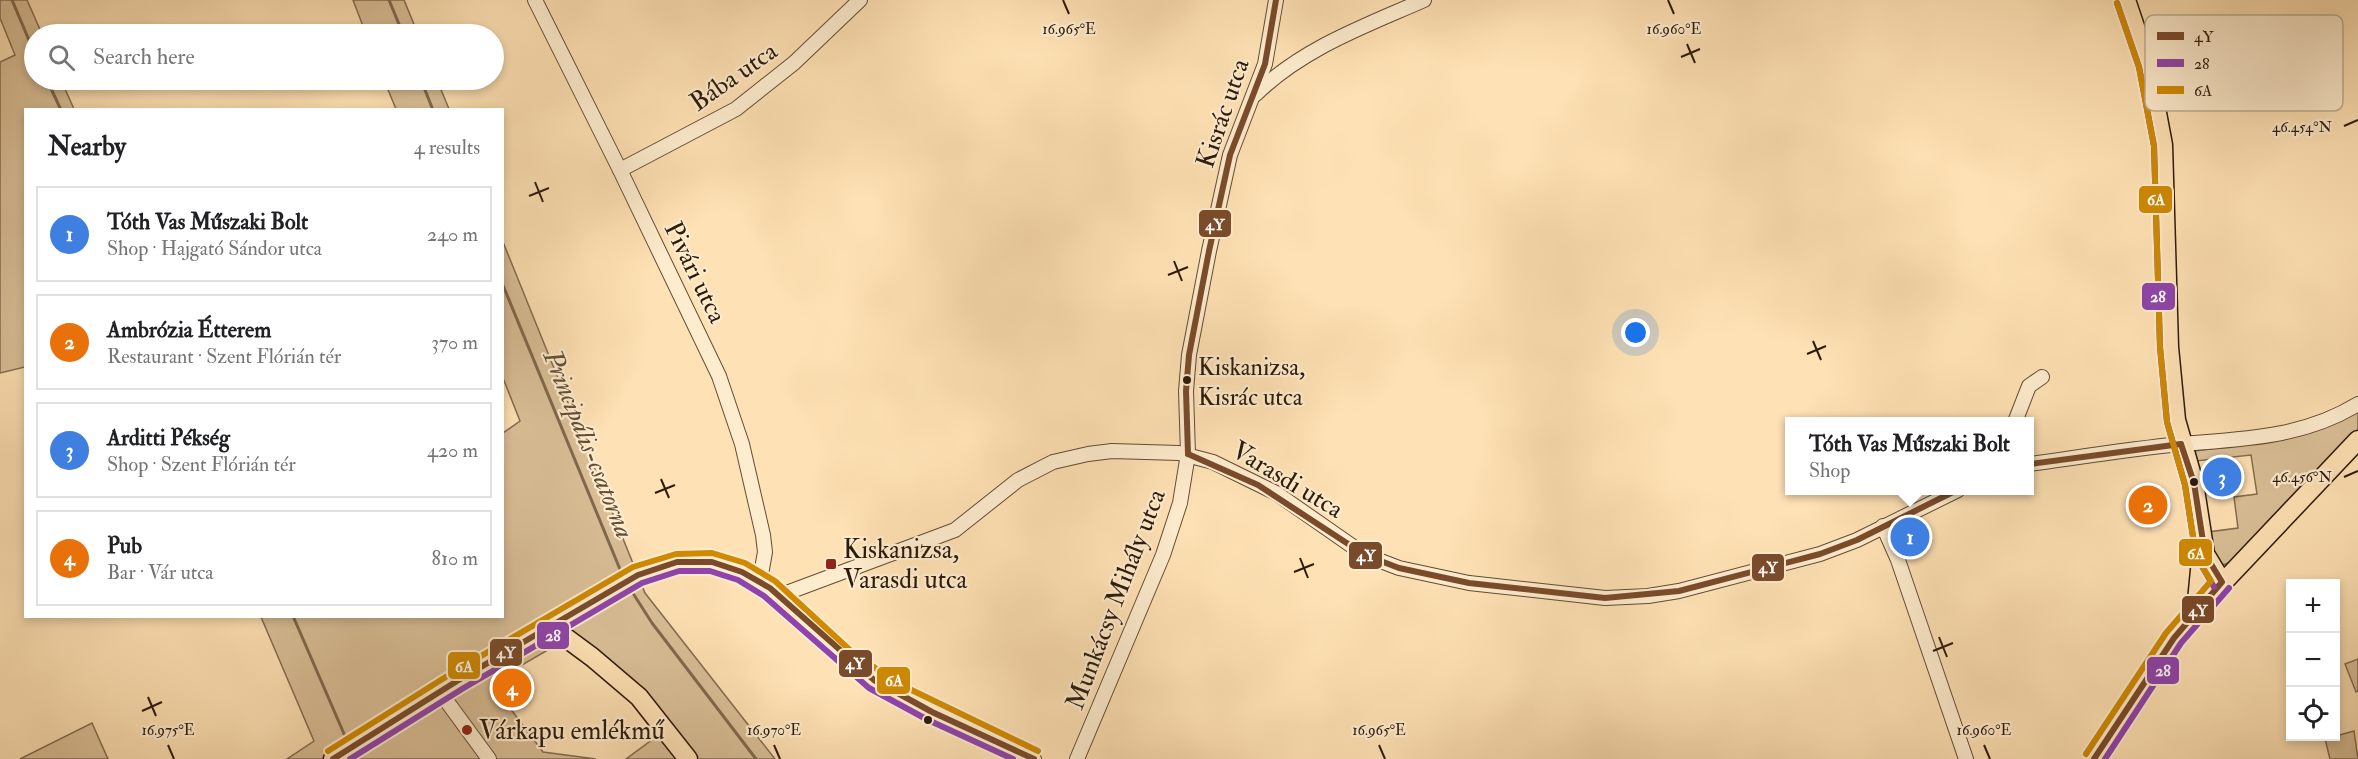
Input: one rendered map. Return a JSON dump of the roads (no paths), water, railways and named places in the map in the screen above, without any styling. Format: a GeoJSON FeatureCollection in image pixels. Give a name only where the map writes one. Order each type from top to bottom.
{"type":"FeatureCollection","features":[{"type":"Feature","properties":{"kind":"main road"},"geometry":{"type":"LineString","coordinates":[[2126,0],[2145,56]]}},
{"type":"Feature","properties":{"kind":"main road"},"geometry":{"type":"LineString","coordinates":[[2157,111],[2162,135],[2169,347],[2181,444],[2193,483],[2202,540],[2209,562],[2222,582]]}},
{"type":"Feature","properties":{"kind":"main road"},"geometry":{"type":"LineString","coordinates":[[2196,611],[2358,440]]}},
{"type":"Feature","properties":{"kind":"main road"},"geometry":{"type":"LineString","coordinates":[[2196,611],[2202,540]]}},
{"type":"Feature","properties":{"kind":"main road"},"geometry":{"type":"LineString","coordinates":[[335,757],[550,626],[578,645],[639,697],[688,759]]}},
{"type":"Feature","properties":{"kind":"street","name":"Pivári utca"},"geometry":{"type":"LineString","coordinates":[[535,0],[700,335],[735,419],[763,535],[765,552],[760,580]]}},
{"type":"Feature","properties":{"kind":"street","name":"Bába utca"},"geometry":{"type":"LineString","coordinates":[[620,170],[736,109],[794,63],[860,0]]}},
{"type":"Feature","properties":{"kind":"street","name":"Kisrác utca"},"geometry":{"type":"LineString","coordinates":[[1188,454],[1186,391],[1189,355],[1230,155],[1265,64],[1276,0]]}},
{"type":"Feature","properties":{"kind":"street"},"geometry":{"type":"LineString","coordinates":[[1253,97],[1282,70],[1308,53],[1424,0]]}},
{"type":"Feature","properties":{"kind":"street"},"geometry":{"type":"LineString","coordinates":[[2017,417],[2030,386],[2042,377]]}},
{"type":"Feature","properties":{"kind":"street"},"geometry":{"type":"LineString","coordinates":[[2034,463],[2181,444],[2277,435],[2314,425],[2358,404]]}},
{"type":"Feature","properties":{"kind":"street","name":"Varasdi utca"},"geometry":{"type":"LineString","coordinates":[[781,595],[954,530],[1018,480],[1053,462],[1088,453],[1112,451],[1188,454],[1213,462],[1259,484],[1365,555],[1384,563],[1421,574],[1469,583],[1572,595],[1633,597],[1679,591],[1820,554],[1948,495]]}},
{"type":"Feature","properties":{"kind":"street","name":"Munkácsy Mihály utca"},"geometry":{"type":"LineString","coordinates":[[1077,759],[1163,555],[1182,497],[1188,454]]}},
{"type":"Feature","properties":{"kind":"street"},"geometry":{"type":"LineString","coordinates":[[1883,526],[1898,560],[1966,759]]}},
{"type":"Feature","properties":{"kind":"street"},"geometry":{"type":"LineString","coordinates":[[550,626],[638,575],[672,564],[701,562],[729,568],[760,580],[781,595],[873,679],[1034,759]]}},
{"type":"Feature","properties":{"kind":"street"},"geometry":{"type":"LineString","coordinates":[[2094,759],[2153,668],[2196,611]]}},
{"type":"Feature","properties":{"kind":"street"},"geometry":{"type":"LineString","coordinates":[[440,692],[489,759]]}},
{"type":"Feature","properties":{"kind":"waterway"},"geometry":{"type":"LineString","coordinates":[[12,0],[24,28]]}},
{"type":"Feature","properties":{"kind":"waterway","name":"Principális-csatorna"},"geometry":{"type":"LineString","coordinates":[[389,0],[399,24]]}},
{"type":"Feature","properties":{"kind":"waterway"},"geometry":{"type":"LineString","coordinates":[[52,90],[60,108]]}},
{"type":"Feature","properties":{"kind":"waterway","name":"Principális-csatorna"},"geometry":{"type":"LineString","coordinates":[[425,90],[432,108]]}},
{"type":"Feature","properties":{"kind":"waterway","name":"Principális-csatorna"},"geometry":{"type":"LineString","coordinates":[[504,288],[624,579]]}},
{"type":"Feature","properties":{"kind":"waterway","name":"Principális-csatorna"},"geometry":{"type":"LineString","coordinates":[[629,587],[652,623],[756,759]]}},
{"type":"Feature","properties":{"kind":"waterway"},"geometry":{"type":"LineString","coordinates":[[294,618],[348,743]]}},
{"type":"Feature","properties":{"kind":"place","name":"Kiskanizsa, Kisrác utca"},"geometry":{"type":"Point","coordinates":[1187,380]}},
{"type":"Feature","properties":{"kind":"place","name":"Arditti Pékség"},"geometry":{"type":"Point","coordinates":[2222,477]}},
{"type":"Feature","properties":{"kind":"place","name":"Ambrózia Étterem"},"geometry":{"type":"Point","coordinates":[2148,505]}},
{"type":"Feature","properties":{"kind":"place","name":"Tóth Vas Műszaki Bolt"},"geometry":{"type":"Point","coordinates":[1910,537]}},
{"type":"Feature","properties":{"kind":"place","name":"Kiskanizsa, Varasdi utca"},"geometry":{"type":"Point","coordinates":[831,564]}},
{"type":"Feature","properties":{"kind":"place","name":"Pub"},"geometry":{"type":"Point","coordinates":[512,688]}},
{"type":"Feature","properties":{"kind":"place","name":"Várkapu emlékmű"},"geometry":{"type":"Point","coordinates":[467,730]}}]}
